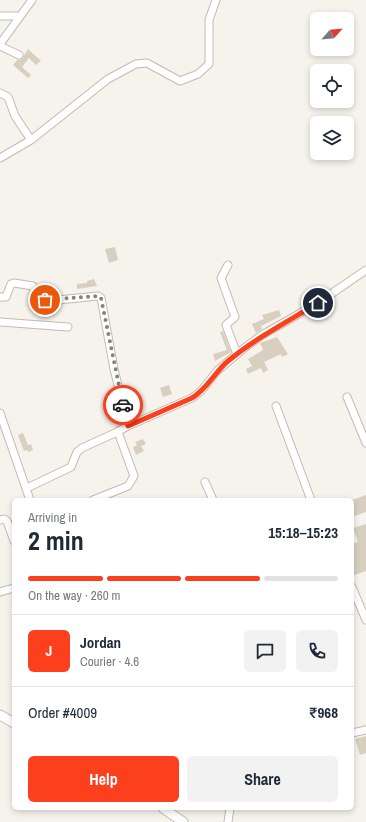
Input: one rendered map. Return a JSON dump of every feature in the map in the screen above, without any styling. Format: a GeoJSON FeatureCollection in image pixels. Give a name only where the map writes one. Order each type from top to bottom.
{"type":"FeatureCollection","features":[{"type":"Feature","properties":{"kind":"street"},"geometry":{"type":"LineString","coordinates":[[19,55],[0,45],[19,16],[32,0]]}},
{"type":"Feature","properties":{"kind":"street"},"geometry":{"type":"LineString","coordinates":[[0,158],[31,140],[101,84],[136,64],[148,64],[180,81],[204,71],[210,61],[209,20],[211,9],[216,0]]}},
{"type":"Feature","properties":{"kind":"street"},"geometry":{"type":"LineString","coordinates":[[0,16],[19,16]]}},
{"type":"Feature","properties":{"kind":"street"},"geometry":{"type":"LineString","coordinates":[[0,93],[8,97],[15,115],[31,140]]}},
{"type":"Feature","properties":{"kind":"street"},"geometry":{"type":"LineString","coordinates":[[228,265],[221,278],[235,317],[226,325],[237,354]]}},
{"type":"Feature","properties":{"kind":"street"},"geometry":{"type":"LineString","coordinates":[[27,488],[71,467],[80,450],[128,426],[192,398],[201,392],[218,370],[262,335],[318,303],[366,270]]}},
{"type":"Feature","properties":{"kind":"street"},"geometry":{"type":"LineString","coordinates":[[0,297],[6,297],[11,284],[14,283],[33,286],[35,297],[45,300],[98,296],[101,298],[114,369],[128,426]]}},
{"type":"Feature","properties":{"kind":"street"},"geometry":{"type":"LineString","coordinates":[[0,322],[68,327]]}},
{"type":"Feature","properties":{"kind":"street"},"geometry":{"type":"LineString","coordinates":[[347,397],[366,443]]}},
{"type":"Feature","properties":{"kind":"street"},"geometry":{"type":"LineString","coordinates":[[276,406],[310,498]]}},
{"type":"Feature","properties":{"kind":"street"},"geometry":{"type":"LineString","coordinates":[[0,414],[30,498]]}},
{"type":"Feature","properties":{"kind":"street"},"geometry":{"type":"LineString","coordinates":[[98,498],[128,486],[134,478],[134,474],[118,432]]}},
{"type":"Feature","properties":{"kind":"street"},"geometry":{"type":"LineString","coordinates":[[205,482],[212,498]]}},
{"type":"Feature","properties":{"kind":"street"},"geometry":{"type":"LineString","coordinates":[[0,520],[6,520],[12,536]]}},
{"type":"Feature","properties":{"kind":"street"},"geometry":{"type":"LineString","coordinates":[[0,592],[12,589]]}},
{"type":"Feature","properties":{"kind":"street"},"geometry":{"type":"LineString","coordinates":[[354,592],[366,620]]}},
{"type":"Feature","properties":{"kind":"street"},"geometry":{"type":"LineString","coordinates":[[0,715],[12,722]]}},
{"type":"Feature","properties":{"kind":"street"},"geometry":{"type":"LineString","coordinates":[[354,733],[366,730]]}},
{"type":"Feature","properties":{"kind":"street"},"geometry":{"type":"LineString","coordinates":[[167,810],[183,822]]}},
{"type":"Feature","properties":{"kind":"street"},"geometry":{"type":"LineString","coordinates":[[228,822],[230,810]]}},
{"type":"Feature","properties":{"kind":"building"},"geometry":{"type":"Polygon","coordinates":[[[28,49],[41,61],[36,65],[29,58],[22,67],[31,75],[28,78],[13,65],[17,60],[22,59],[28,49]]]}},
{"type":"Feature","properties":{"kind":"building"},"geometry":{"type":"Polygon","coordinates":[[[115,247],[118,260],[109,263],[105,249],[115,247]]]}},
{"type":"Feature","properties":{"kind":"building"},"geometry":{"type":"Polygon","coordinates":[[[94,279],[97,286],[77,289],[77,284],[87,283],[87,281],[94,279]]]}},
{"type":"Feature","properties":{"kind":"building"},"geometry":{"type":"Polygon","coordinates":[[[279,310],[281,316],[261,326],[262,329],[256,333],[252,324],[264,319],[262,315],[279,310]]]}},
{"type":"Feature","properties":{"kind":"building"},"geometry":{"type":"Polygon","coordinates":[[[223,331],[231,352],[215,361],[213,354],[227,350],[220,332],[223,331]]]}},
{"type":"Feature","properties":{"kind":"building"},"geometry":{"type":"Polygon","coordinates":[[[277,337],[288,354],[282,357],[281,354],[264,362],[268,370],[263,373],[261,368],[248,374],[246,369],[252,366],[248,359],[263,350],[260,343],[277,337]]]}},
{"type":"Feature","properties":{"kind":"building"},"geometry":{"type":"Polygon","coordinates":[[[169,385],[172,394],[163,397],[160,388],[169,385]]]}},
{"type":"Feature","properties":{"kind":"building"},"geometry":{"type":"Polygon","coordinates":[[[23,433],[28,445],[31,444],[33,450],[28,452],[27,450],[24,451],[18,435],[23,433]]]}},
{"type":"Feature","properties":{"kind":"building"},"geometry":{"type":"Polygon","coordinates":[[[143,439],[146,444],[141,446],[144,451],[136,455],[133,447],[137,445],[135,442],[143,439]]]}},
{"type":"Feature","properties":{"kind":"building"},"geometry":{"type":"Polygon","coordinates":[[[366,495],[366,512],[354,516],[354,499],[366,495]]]}},
{"type":"Feature","properties":{"kind":"building"},"geometry":{"type":"Polygon","coordinates":[[[366,524],[366,571],[354,575],[354,543],[358,542],[354,528],[366,524]]]}},
{"type":"Feature","properties":{"kind":"building"},"geometry":{"type":"Polygon","coordinates":[[[366,736],[366,753],[360,755],[355,739],[366,736]]]}},
{"type":"Feature","properties":{"kind":"way so far"},"geometry":{"type":"LineString","coordinates":[[45,300],[48,301],[98,296],[101,298],[108,342],[123,405]]}},
{"type":"Feature","properties":{"kind":"route"},"geometry":{"type":"LineString","coordinates":[[123,405],[128,426],[173,408],[198,395],[218,370],[243,349],[262,335],[318,303]]}}]}
